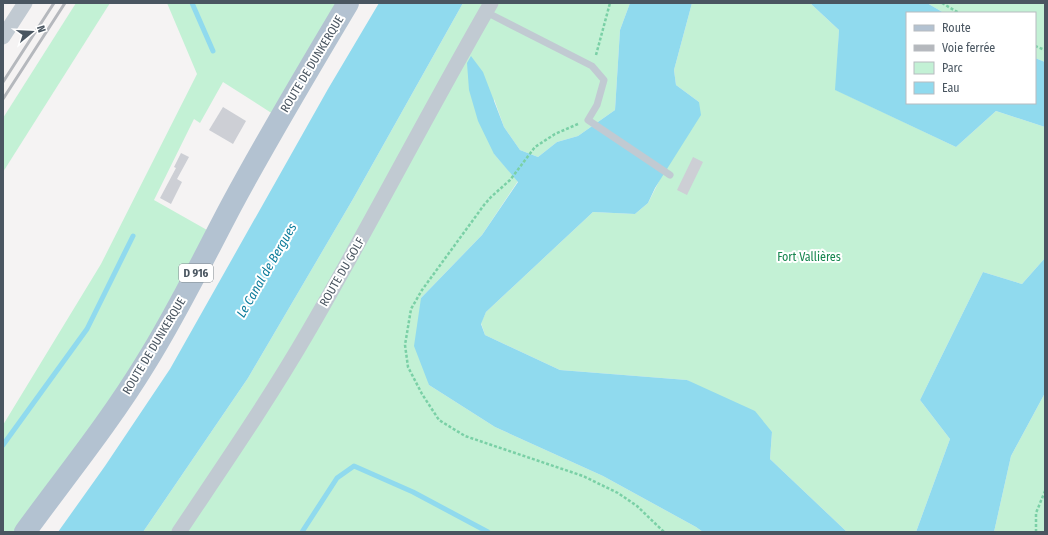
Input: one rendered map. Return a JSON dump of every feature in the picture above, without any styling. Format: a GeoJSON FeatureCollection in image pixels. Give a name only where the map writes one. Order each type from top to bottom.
{"type":"FeatureCollection","features":[{"type":"Feature","properties":{"kind":"main road","name":"ROUTE DE DUNKERQUE"},"geometry":{"type":"LineString","coordinates":[[25,532],[114,410],[148,358],[178,307],[267,141],[348,3]]}},
{"type":"Feature","properties":{"kind":"street"},"geometry":{"type":"LineString","coordinates":[[3,37],[25,3]]}},
{"type":"Feature","properties":{"kind":"street","name":"ROUTE DU GOLF"},"geometry":{"type":"LineString","coordinates":[[179,532],[254,420],[308,332],[368,228],[488,7]]}},
{"type":"Feature","properties":{"kind":"lane"},"geometry":{"type":"LineString","coordinates":[[488,7],[592,66],[604,80],[597,105],[588,120],[670,175]]}},
{"type":"Feature","properties":{"kind":"path"},"geometry":{"type":"LineString","coordinates":[[592,66],[610,3]]}},
{"type":"Feature","properties":{"kind":"path"},"geometry":{"type":"LineString","coordinates":[[942,3],[957,12]]}},
{"type":"Feature","properties":{"kind":"path"},"geometry":{"type":"LineString","coordinates":[[588,120],[555,134],[535,147],[510,180],[484,205],[439,265],[411,309],[405,345],[408,367],[422,394],[439,420],[465,436],[583,476],[618,493],[638,506],[664,532]]}},
{"type":"Feature","properties":{"kind":"path"},"geometry":{"type":"LineString","coordinates":[[1036,532],[1036,513],[1045,491]]}},
{"type":"Feature","properties":{"kind":"green space"},"geometry":{"type":"Polygon","coordinates":[[[76,3],[110,3],[3,172],[3,118],[76,3]]]}},
{"type":"Feature","properties":{"kind":"green space"},"geometry":{"type":"Polygon","coordinates":[[[167,3],[336,3],[273,114],[223,82],[200,123],[194,119],[154,200],[207,230],[135,366],[14,532],[3,532],[3,425],[101,264],[197,74],[167,3]]]}},
{"type":"Feature","properties":{"kind":"green space"},"geometry":{"type":"Polygon","coordinates":[[[463,3],[630,3],[620,30],[615,110],[578,136],[557,142],[538,157],[520,150],[504,127],[494,99],[494,154],[518,181],[482,235],[421,298],[429,385],[495,427],[603,476],[703,532],[143,532],[248,378],[353,199],[463,3]]]}},
{"type":"Feature","properties":{"kind":"green space","name":"Fort Vallières"},"geometry":{"type":"Polygon","coordinates":[[[692,3],[810,3],[839,30],[836,90],[956,147],[996,111],[1045,127],[1045,258],[1022,284],[983,272],[920,400],[950,439],[916,532],[847,532],[770,459],[772,432],[687,380],[560,370],[485,335],[481,323],[486,312],[593,212],[635,214],[648,203],[699,102],[676,85],[674,70],[692,3]]]}},
{"type":"Feature","properties":{"kind":"green space"},"geometry":{"type":"Polygon","coordinates":[[[927,3],[1045,3],[1045,62],[1036,58],[1036,12],[942,12],[927,3]]]}},
{"type":"Feature","properties":{"kind":"green space"},"geometry":{"type":"Polygon","coordinates":[[[1045,393],[1045,532],[994,532],[1011,456],[1045,393]]]}},
{"type":"Feature","properties":{"kind":"water","name":"Le Canal de Bergues"},"geometry":{"type":"Polygon","coordinates":[[[379,3],[463,3],[353,199],[248,378],[143,532],[58,532],[105,466],[170,369],[328,89],[379,3]]]}},
{"type":"Feature","properties":{"kind":"water"},"geometry":{"type":"Polygon","coordinates":[[[630,3],[692,3],[674,70],[676,85],[699,102],[701,115],[655,188],[648,203],[635,214],[593,212],[486,312],[481,324],[485,335],[560,370],[687,380],[755,411],[772,432],[770,459],[847,532],[703,532],[603,476],[495,427],[429,385],[414,346],[421,298],[482,235],[518,182],[494,154],[478,121],[469,90],[467,63],[471,56],[483,72],[504,127],[520,150],[538,157],[557,142],[578,136],[615,110],[620,30],[630,3]]]}},
{"type":"Feature","properties":{"kind":"water"},"geometry":{"type":"Polygon","coordinates":[[[810,3],[927,3],[942,12],[906,12],[906,104],[1036,104],[1036,58],[1045,62],[1045,127],[996,111],[956,147],[835,90],[839,30],[810,3]]]}},
{"type":"Feature","properties":{"kind":"water"},"geometry":{"type":"Polygon","coordinates":[[[1045,258],[1045,393],[1011,456],[994,532],[916,532],[950,439],[920,400],[983,272],[1022,284],[1045,258]]]}},
{"type":"Feature","properties":{"kind":"building"},"geometry":{"type":"Polygon","coordinates":[[[223,107],[246,121],[233,144],[209,130],[223,107]]]}},
{"type":"Feature","properties":{"kind":"building"},"geometry":{"type":"Polygon","coordinates":[[[181,153],[189,157],[177,179],[182,182],[171,204],[160,198],[176,168],[174,167],[181,153]]]}},
{"type":"Feature","properties":{"kind":"building"},"geometry":{"type":"Polygon","coordinates":[[[693,157],[703,162],[687,195],[677,190],[693,157]]]}},
{"type":"Feature","properties":{"kind":"waterway"},"geometry":{"type":"LineString","coordinates":[[192,3],[213,51]]}},
{"type":"Feature","properties":{"kind":"waterway"},"geometry":{"type":"LineString","coordinates":[[3,445],[87,329],[133,236]]}},
{"type":"Feature","properties":{"kind":"waterway"},"geometry":{"type":"LineString","coordinates":[[302,532],[337,478],[354,466],[413,492],[488,532]]}},
{"type":"Feature","properties":{"kind":"railway"},"geometry":{"type":"LineString","coordinates":[[3,82],[54,3]]}},
{"type":"Feature","properties":{"kind":"railway"},"geometry":{"type":"LineString","coordinates":[[3,99],[65,3]]}}]}
